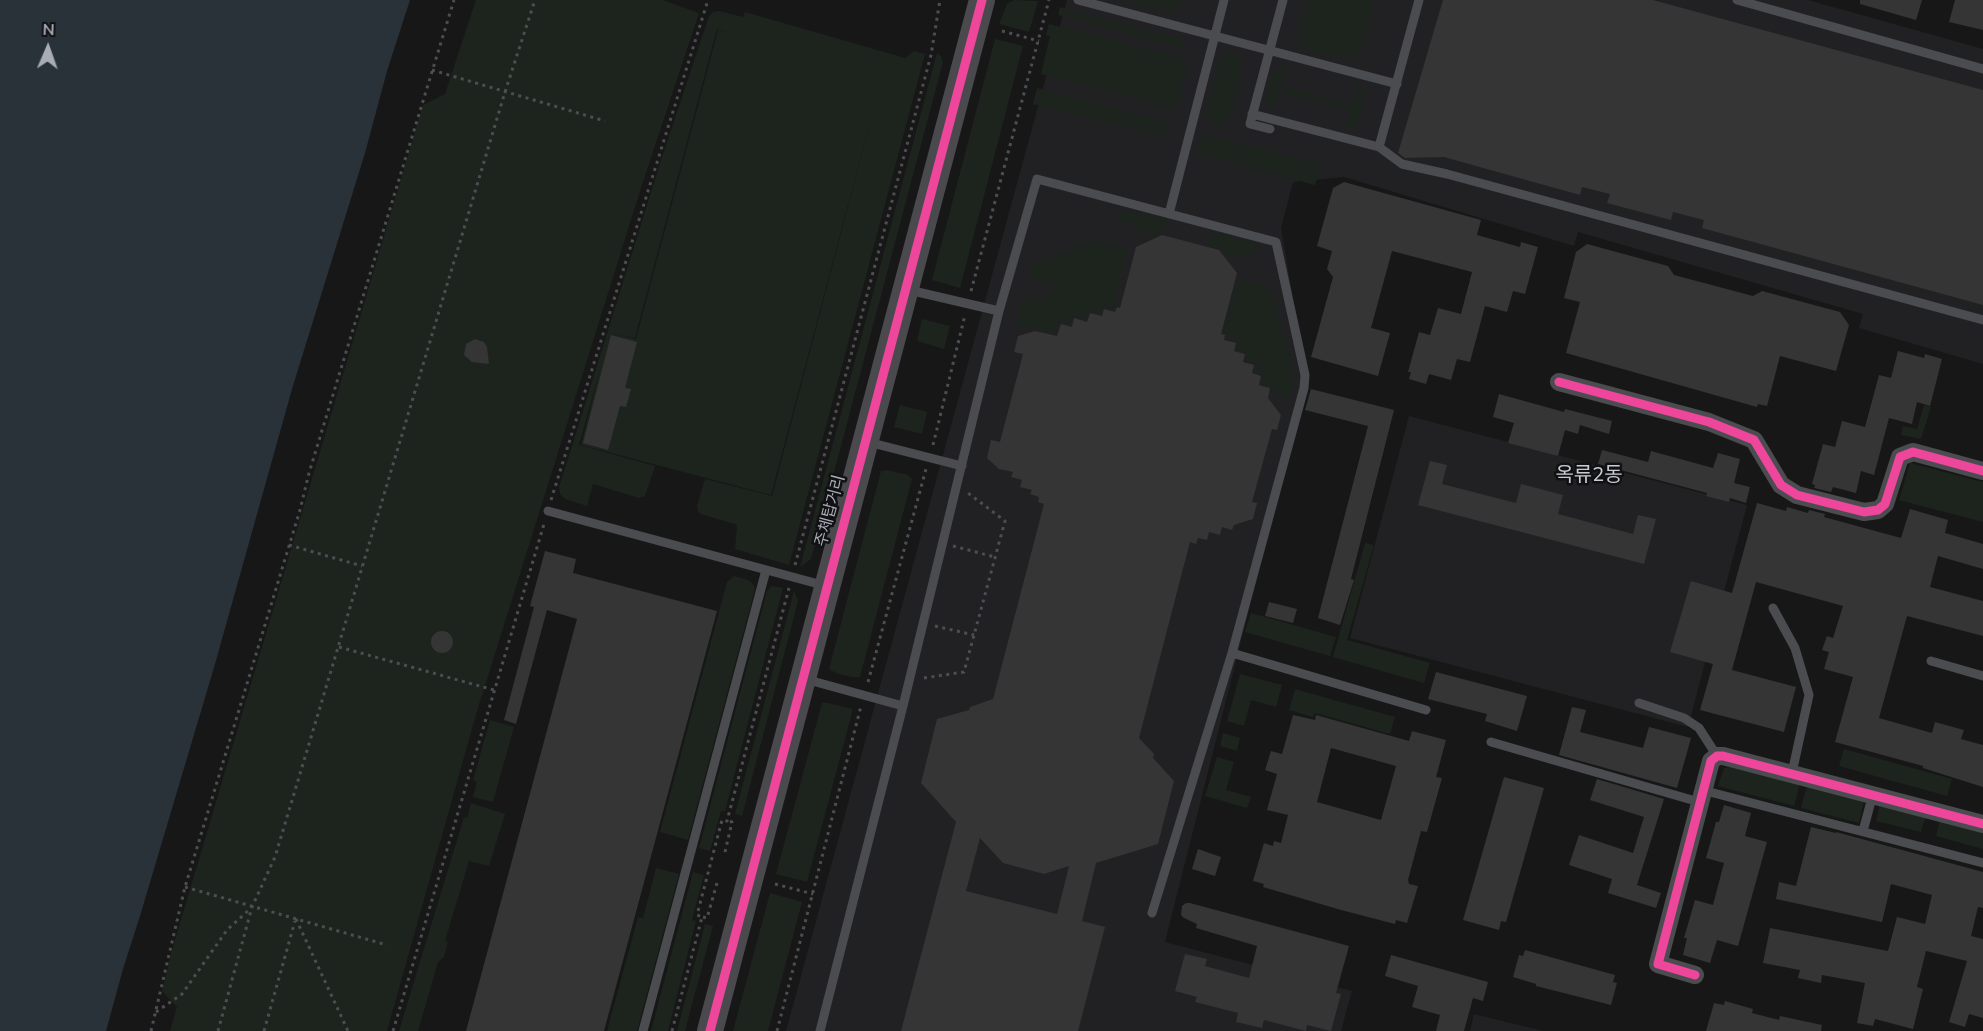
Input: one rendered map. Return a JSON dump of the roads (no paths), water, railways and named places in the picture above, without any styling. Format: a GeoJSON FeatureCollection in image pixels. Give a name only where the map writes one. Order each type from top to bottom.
{"type":"FeatureCollection","features":[{"type":"Feature","properties":{"kind":"main road","name":"주체탑거리"},"geometry":{"type":"LineString","coordinates":[[710,1031],[982,0]]}},
{"type":"Feature","properties":{"kind":"street"},"geometry":{"type":"LineString","coordinates":[[1559,382],[1709,422],[1754,440],[1781,485],[1797,495],[1864,512],[1878,510],[1885,504],[1900,457],[1905,454],[1913,452],[1983,471]]}},
{"type":"Feature","properties":{"kind":"street"},"geometry":{"type":"LineString","coordinates":[[1695,975],[1658,964],[1701,796],[1711,761],[1717,756],[1792,773],[1983,824]]}},
{"type":"Feature","properties":{"kind":"lane"},"geometry":{"type":"LineString","coordinates":[[1078,0],[1396,84]]}},
{"type":"Feature","properties":{"kind":"lane"},"geometry":{"type":"LineString","coordinates":[[1169,214],[1224,0]]}},
{"type":"Feature","properties":{"kind":"lane"},"geometry":{"type":"LineString","coordinates":[[1270,129],[1250,124],[1283,0]]}},
{"type":"Feature","properties":{"kind":"lane"},"geometry":{"type":"LineString","coordinates":[[1379,147],[1419,0]]}},
{"type":"Feature","properties":{"kind":"lane"},"geometry":{"type":"LineString","coordinates":[[1737,0],[1983,69]]}},
{"type":"Feature","properties":{"kind":"lane"},"geometry":{"type":"LineString","coordinates":[[1252,114],[1379,147],[1402,164],[1447,174],[1983,320]]}},
{"type":"Feature","properties":{"kind":"lane"},"geometry":{"type":"LineString","coordinates":[[820,1031],[903,706],[999,311],[1037,179],[1276,242],[1305,375],[1304,388],[1232,652],[1152,913]]}},
{"type":"Feature","properties":{"kind":"lane"},"geometry":{"type":"LineString","coordinates":[[905,289],[999,311]]}},
{"type":"Feature","properties":{"kind":"lane"},"geometry":{"type":"LineString","coordinates":[[865,441],[962,466]]}},
{"type":"Feature","properties":{"kind":"lane"},"geometry":{"type":"LineString","coordinates":[[548,511],[826,586]]}},
{"type":"Feature","properties":{"kind":"lane"},"geometry":{"type":"LineString","coordinates":[[643,1031],[766,570]]}},
{"type":"Feature","properties":{"kind":"lane"},"geometry":{"type":"LineString","coordinates":[[1773,608],[1795,648],[1809,695],[1792,773]]}},
{"type":"Feature","properties":{"kind":"lane"},"geometry":{"type":"LineString","coordinates":[[1232,652],[1426,710]]}},
{"type":"Feature","properties":{"kind":"lane"},"geometry":{"type":"LineString","coordinates":[[1931,661],[1983,676]]}},
{"type":"Feature","properties":{"kind":"lane"},"geometry":{"type":"LineString","coordinates":[[803,679],[903,706]]}},
{"type":"Feature","properties":{"kind":"lane"},"geometry":{"type":"LineString","coordinates":[[1638,703],[1684,718],[1699,728],[1717,756]]}},
{"type":"Feature","properties":{"kind":"lane"},"geometry":{"type":"LineString","coordinates":[[1491,742],[1701,796],[1863,831],[1983,863]]}},
{"type":"Feature","properties":{"kind":"lane"},"geometry":{"type":"LineString","coordinates":[[1863,831],[1873,794]]}},
{"type":"Feature","properties":{"kind":"district","name":"옥류2동"},"geometry":{"type":"Point","coordinates":[1589,476]}}]}
